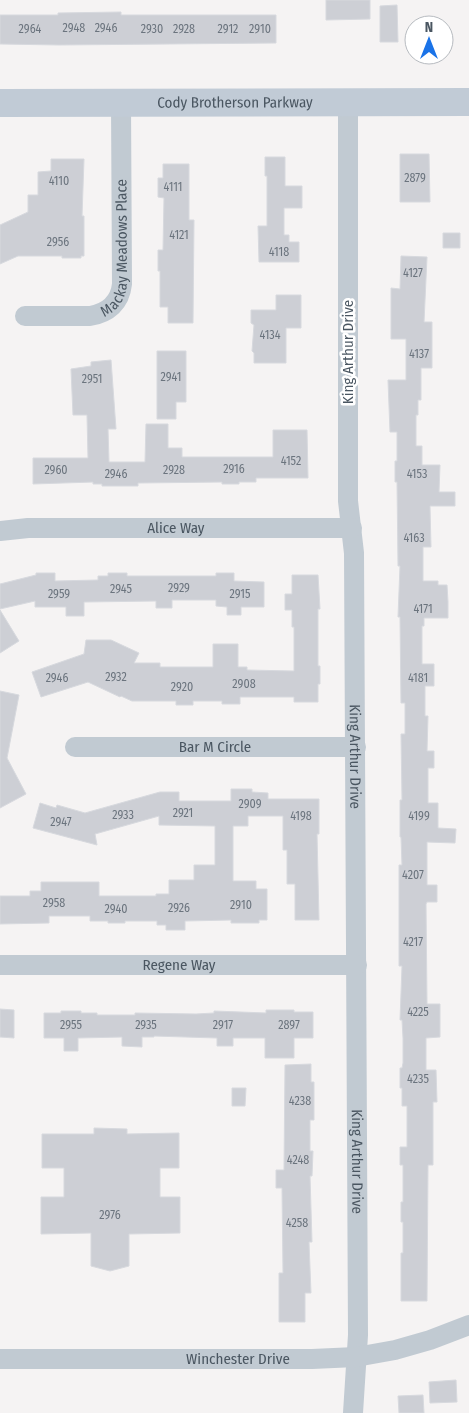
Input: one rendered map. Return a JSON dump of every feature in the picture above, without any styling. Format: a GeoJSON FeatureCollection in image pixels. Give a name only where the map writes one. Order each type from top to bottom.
{"type":"FeatureCollection","features":[{"type":"Feature","properties":{"kind":"main road","name":"Cody Brotherson Parkway"},"geometry":{"type":"LineString","coordinates":[[0,103],[469,102]]}},
{"type":"Feature","properties":{"kind":"street","name":"King Arthur Drive"},"geometry":{"type":"LineString","coordinates":[[348,101],[348,501],[354,553],[357,965],[358,1335],[353,1413]]}},
{"type":"Feature","properties":{"kind":"street","name":"Mackay Meadows Place"},"geometry":{"type":"LineString","coordinates":[[25,316],[90,316],[107,311],[118,299],[122,284],[121,103]]}},
{"type":"Feature","properties":{"kind":"street","name":"Alice Way"},"geometry":{"type":"LineString","coordinates":[[0,531],[28,528],[352,528]]}},
{"type":"Feature","properties":{"kind":"street","name":"Bar M Circle"},"geometry":{"type":"LineString","coordinates":[[76,747],[356,747]]}},
{"type":"Feature","properties":{"kind":"street","name":"Regene Way"},"geometry":{"type":"LineString","coordinates":[[0,965],[357,965]]}},
{"type":"Feature","properties":{"kind":"street","name":"Winchester Drive"},"geometry":{"type":"LineString","coordinates":[[0,1359],[312,1359],[356,1357],[409,1346],[469,1325]]}},
{"type":"Feature","properties":{"kind":"building"},"geometry":{"type":"Polygon","coordinates":[[[326,0],[370,0],[370,19],[326,20],[326,0]]]}},
{"type":"Feature","properties":{"kind":"building"},"geometry":{"type":"Polygon","coordinates":[[[397,5],[398,42],[380,42],[380,6],[397,5]]]}},
{"type":"Feature","properties":{"kind":"building"},"geometry":{"type":"Polygon","coordinates":[[[121,12],[121,15],[276,15],[276,43],[0,44],[0,15],[121,12]]]}},
{"type":"Feature","properties":{"kind":"building"},"geometry":{"type":"Polygon","coordinates":[[[400,154],[429,154],[430,202],[400,202],[400,154]]]}},
{"type":"Feature","properties":{"kind":"building"},"geometry":{"type":"Polygon","coordinates":[[[265,157],[285,157],[285,186],[302,186],[302,208],[284,208],[284,235],[289,235],[289,242],[299,242],[299,262],[259,262],[258,226],[267,226],[265,157]]]}},
{"type":"Feature","properties":{"kind":"building"},"geometry":{"type":"Polygon","coordinates":[[[51,159],[84,159],[82,216],[84,216],[84,256],[81,256],[81,258],[62,258],[62,256],[18,256],[0,264],[0,225],[28,212],[28,195],[38,195],[38,172],[51,171],[51,159]]]}},
{"type":"Feature","properties":{"kind":"building"},"geometry":{"type":"Polygon","coordinates":[[[163,164],[189,164],[189,220],[194,220],[193,323],[168,323],[168,307],[160,307],[158,250],[163,250],[164,198],[158,197],[158,178],[163,178],[163,164]]]}},
{"type":"Feature","properties":{"kind":"building"},"geometry":{"type":"Polygon","coordinates":[[[443,233],[460,233],[460,248],[443,248],[443,233]]]}},
{"type":"Feature","properties":{"kind":"building"},"geometry":{"type":"Polygon","coordinates":[[[401,256],[427,257],[424,322],[432,322],[432,368],[421,368],[421,400],[418,400],[418,415],[416,415],[416,446],[422,446],[422,465],[440,465],[439,492],[455,492],[455,506],[430,506],[431,547],[423,547],[423,581],[438,581],[438,585],[447,585],[448,602],[448,618],[424,618],[424,626],[422,626],[422,664],[434,664],[434,686],[425,686],[425,716],[428,716],[427,751],[434,751],[434,768],[428,768],[428,803],[438,803],[438,828],[456,829],[455,843],[427,842],[427,885],[437,885],[437,902],[427,902],[426,904],[427,1004],[440,1004],[440,1037],[426,1038],[426,1070],[436,1070],[437,1102],[433,1102],[433,1165],[428,1165],[427,1301],[401,1301],[403,1165],[400,1165],[400,1147],[407,1147],[407,1106],[402,1106],[402,1088],[400,1088],[403,1038],[402,1020],[400,1020],[402,966],[399,966],[399,865],[402,865],[400,837],[400,800],[402,800],[401,734],[405,734],[405,703],[401,703],[400,617],[398,617],[400,566],[398,566],[397,482],[395,482],[397,432],[390,432],[388,380],[406,380],[406,339],[391,339],[391,288],[400,289],[401,256]]]}},
{"type":"Feature","properties":{"kind":"building"},"geometry":{"type":"Polygon","coordinates":[[[276,295],[301,295],[301,328],[286,328],[286,363],[254,363],[254,353],[252,351],[254,325],[251,323],[251,310],[276,310],[276,295]]]}},
{"type":"Feature","properties":{"kind":"building"},"geometry":{"type":"Polygon","coordinates":[[[157,351],[186,351],[186,402],[176,402],[176,419],[157,419],[157,351]]]}},
{"type":"Feature","properties":{"kind":"building"},"geometry":{"type":"Polygon","coordinates":[[[111,360],[116,429],[108,429],[109,462],[145,462],[146,424],[168,424],[168,448],[182,448],[182,457],[273,457],[273,430],[307,430],[308,478],[256,478],[256,482],[239,482],[239,484],[222,484],[222,482],[138,483],[138,486],[102,486],[102,484],[93,484],[93,482],[33,484],[33,458],[88,458],[87,415],[73,415],[71,369],[91,366],[91,362],[111,360]]]}},
{"type":"Feature","properties":{"kind":"building"},"geometry":{"type":"Polygon","coordinates":[[[36,573],[55,573],[55,581],[98,580],[98,576],[108,576],[108,573],[127,573],[127,576],[216,576],[216,573],[234,573],[234,581],[264,582],[264,607],[241,607],[241,615],[227,615],[227,607],[216,606],[216,600],[172,600],[172,608],[156,608],[156,601],[84,602],[84,616],[66,616],[66,607],[35,607],[35,601],[0,609],[0,584],[36,575],[36,573]]]}},
{"type":"Feature","properties":{"kind":"building"},"geometry":{"type":"Polygon","coordinates":[[[292,575],[318,575],[320,609],[318,609],[318,666],[320,666],[320,684],[318,684],[318,702],[294,702],[294,697],[240,697],[240,704],[222,704],[222,701],[193,701],[193,705],[176,705],[176,701],[132,701],[88,682],[41,697],[32,672],[84,654],[86,640],[111,640],[139,653],[134,663],[160,663],[160,667],[213,667],[213,644],[238,644],[238,667],[247,667],[247,670],[294,671],[292,610],[285,610],[285,594],[292,594],[292,575]]]}},
{"type":"Feature","properties":{"kind":"building"},"geometry":{"type":"Polygon","coordinates":[[[0,610],[19,641],[0,653],[0,610]]]}},
{"type":"Feature","properties":{"kind":"building"},"geometry":{"type":"Polygon","coordinates":[[[0,691],[19,695],[7,758],[26,794],[0,808],[0,691]]]}},
{"type":"Feature","properties":{"kind":"building"},"geometry":{"type":"Polygon","coordinates":[[[231,789],[252,789],[252,792],[268,793],[268,799],[319,799],[319,834],[317,834],[319,920],[295,920],[295,884],[287,884],[287,850],[283,850],[283,816],[248,816],[248,826],[233,826],[233,881],[256,881],[256,889],[267,889],[267,920],[259,920],[259,923],[231,923],[231,920],[185,921],[185,930],[166,930],[166,925],[157,925],[157,921],[108,923],[108,921],[90,921],[90,916],[49,916],[49,923],[0,924],[0,896],[30,896],[30,891],[41,891],[41,882],[99,882],[99,896],[156,896],[156,894],[169,894],[169,880],[194,880],[194,865],[215,865],[215,826],[159,825],[159,816],[95,834],[97,845],[33,828],[40,803],[56,808],[57,805],[85,813],[160,792],[179,792],[179,801],[231,801],[231,789]]]}},
{"type":"Feature","properties":{"kind":"building"},"geometry":{"type":"Polygon","coordinates":[[[0,1009],[14,1010],[14,1038],[0,1037],[0,1009]]]}},
{"type":"Feature","properties":{"kind":"building"},"geometry":{"type":"Polygon","coordinates":[[[266,1010],[313,1012],[313,1038],[294,1038],[294,1058],[265,1058],[265,1038],[233,1038],[233,1046],[217,1046],[217,1038],[154,1036],[142,1037],[142,1047],[122,1046],[122,1037],[78,1038],[78,1051],[64,1051],[64,1038],[44,1038],[44,1013],[81,1011],[81,1013],[97,1013],[97,1015],[135,1015],[135,1013],[196,1014],[214,1013],[214,1011],[266,1013],[266,1010]]]}},
{"type":"Feature","properties":{"kind":"building"},"geometry":{"type":"Polygon","coordinates":[[[311,1064],[311,1082],[314,1082],[314,1120],[310,1120],[310,1151],[313,1151],[312,1176],[310,1176],[312,1242],[309,1242],[311,1293],[305,1293],[305,1322],[279,1322],[279,1273],[283,1273],[282,1188],[276,1188],[276,1170],[284,1170],[285,1065],[311,1064]]]}},
{"type":"Feature","properties":{"kind":"building"},"geometry":{"type":"Polygon","coordinates":[[[232,1088],[246,1088],[245,1106],[232,1106],[232,1088]]]}},
{"type":"Feature","properties":{"kind":"building"},"geometry":{"type":"Polygon","coordinates":[[[94,1128],[127,1129],[127,1134],[179,1133],[179,1168],[160,1168],[160,1197],[180,1197],[180,1233],[129,1234],[129,1266],[110,1271],[91,1266],[91,1233],[41,1234],[41,1197],[64,1197],[64,1168],[42,1168],[42,1134],[94,1134],[94,1128]]]}},
{"type":"Feature","properties":{"kind":"building"},"geometry":{"type":"Polygon","coordinates":[[[456,1380],[457,1402],[430,1403],[429,1382],[456,1380]]]}},
{"type":"Feature","properties":{"kind":"building"},"geometry":{"type":"Polygon","coordinates":[[[423,1395],[424,1413],[399,1413],[398,1396],[423,1395]]]}}]}
